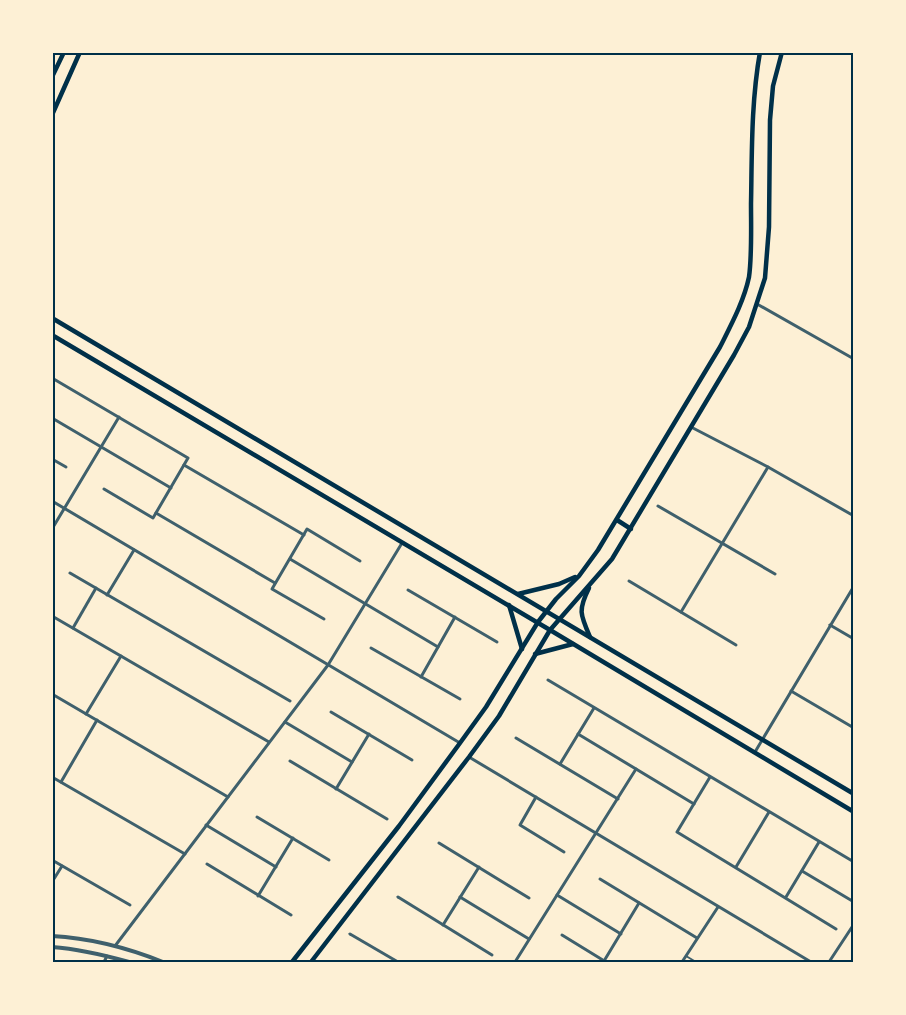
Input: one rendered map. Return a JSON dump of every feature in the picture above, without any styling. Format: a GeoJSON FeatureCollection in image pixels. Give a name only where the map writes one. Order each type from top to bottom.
{"type":"FeatureCollection","features":[{"type":"Feature","properties":{"kind":"main road"},"geometry":{"type":"LineString","coordinates":[[53,73],[64,52]]}},
{"type":"Feature","properties":{"kind":"main road"},"geometry":{"type":"LineString","coordinates":[[52,115],[80,52]]}},
{"type":"Feature","properties":{"kind":"main road"},"geometry":{"type":"LineString","coordinates":[[292,962],[399,826],[460,743],[486,707],[538,622],[579,576],[598,550],[720,347],[734,320],[749,276],[752,120],[754,83],[760,52]]}},
{"type":"Feature","properties":{"kind":"main road"},"geometry":{"type":"LineString","coordinates":[[311,962],[499,716],[550,630],[612,560],[749,327],[766,278],[769,227],[770,120],[773,86],[782,52]]}},
{"type":"Feature","properties":{"kind":"main road"},"geometry":{"type":"LineString","coordinates":[[52,318],[854,794]]}},
{"type":"Feature","properties":{"kind":"main road"},"geometry":{"type":"LineString","coordinates":[[52,335],[538,622],[854,812]]}},
{"type":"Feature","properties":{"kind":"main road"},"geometry":{"type":"LineString","coordinates":[[617,520],[631,529]]}},
{"type":"Feature","properties":{"kind":"main road"},"geometry":{"type":"LineString","coordinates":[[518,594],[559,584],[579,576]]}},
{"type":"Feature","properties":{"kind":"main road"},"geometry":{"type":"LineString","coordinates":[[590,638],[581,618],[582,603],[592,582]]}},
{"type":"Feature","properties":{"kind":"main road"},"geometry":{"type":"LineString","coordinates":[[509,605],[522,649]]}},
{"type":"Feature","properties":{"kind":"main road"},"geometry":{"type":"LineString","coordinates":[[535,654],[573,644]]}},
{"type":"Feature","properties":{"kind":"street"},"geometry":{"type":"LineString","coordinates":[[757,304],[854,359]]}},
{"type":"Feature","properties":{"kind":"street"},"geometry":{"type":"LineString","coordinates":[[52,378],[188,458],[153,518],[104,489]]}},
{"type":"Feature","properties":{"kind":"street"},"geometry":{"type":"LineString","coordinates":[[52,529],[119,417]]}},
{"type":"Feature","properties":{"kind":"street"},"geometry":{"type":"LineString","coordinates":[[52,418],[170,488]]}},
{"type":"Feature","properties":{"kind":"street"},"geometry":{"type":"LineString","coordinates":[[691,428],[768,467],[854,516]]}},
{"type":"Feature","properties":{"kind":"street"},"geometry":{"type":"LineString","coordinates":[[52,459],[66,467]]}},
{"type":"Feature","properties":{"kind":"street"},"geometry":{"type":"LineString","coordinates":[[184,465],[304,535]]}},
{"type":"Feature","properties":{"kind":"street"},"geometry":{"type":"LineString","coordinates":[[681,612],[768,467]]}},
{"type":"Feature","properties":{"kind":"street"},"geometry":{"type":"LineString","coordinates":[[52,501],[460,743]]}},
{"type":"Feature","properties":{"kind":"street"},"geometry":{"type":"LineString","coordinates":[[658,506],[775,574]]}},
{"type":"Feature","properties":{"kind":"street"},"geometry":{"type":"LineString","coordinates":[[156,513],[275,583]]}},
{"type":"Feature","properties":{"kind":"street"},"geometry":{"type":"LineString","coordinates":[[324,619],[272,589],[304,535],[308,529],[360,560]]}},
{"type":"Feature","properties":{"kind":"street"},"geometry":{"type":"LineString","coordinates":[[115,946],[328,665],[402,543]]}},
{"type":"Feature","properties":{"kind":"street"},"geometry":{"type":"LineString","coordinates":[[108,595],[134,550]]}},
{"type":"Feature","properties":{"kind":"street"},"geometry":{"type":"LineString","coordinates":[[290,559],[438,647]]}},
{"type":"Feature","properties":{"kind":"street"},"geometry":{"type":"LineString","coordinates":[[70,573],[290,701]]}},
{"type":"Feature","properties":{"kind":"street"},"geometry":{"type":"LineString","coordinates":[[629,581],[736,645]]}},
{"type":"Feature","properties":{"kind":"street"},"geometry":{"type":"LineString","coordinates":[[755,752],[854,586]]}},
{"type":"Feature","properties":{"kind":"street"},"geometry":{"type":"LineString","coordinates":[[73,628],[96,588]]}},
{"type":"Feature","properties":{"kind":"street"},"geometry":{"type":"LineString","coordinates":[[408,590],[497,642]]}},
{"type":"Feature","properties":{"kind":"street"},"geometry":{"type":"LineString","coordinates":[[52,616],[269,742]]}},
{"type":"Feature","properties":{"kind":"street"},"geometry":{"type":"LineString","coordinates":[[421,677],[455,617]]}},
{"type":"Feature","properties":{"kind":"street"},"geometry":{"type":"LineString","coordinates":[[830,625],[854,639]]}},
{"type":"Feature","properties":{"kind":"street"},"geometry":{"type":"LineString","coordinates":[[371,648],[460,699]]}},
{"type":"Feature","properties":{"kind":"street"},"geometry":{"type":"LineString","coordinates":[[86,714],[120,656]]}},
{"type":"Feature","properties":{"kind":"street"},"geometry":{"type":"LineString","coordinates":[[548,680],[854,862]]}},
{"type":"Feature","properties":{"kind":"street"},"geometry":{"type":"LineString","coordinates":[[791,691],[854,728]]}},
{"type":"Feature","properties":{"kind":"street"},"geometry":{"type":"LineString","coordinates":[[52,694],[228,797]]}},
{"type":"Feature","properties":{"kind":"street"},"geometry":{"type":"LineString","coordinates":[[560,764],[594,708]]}},
{"type":"Feature","properties":{"kind":"street"},"geometry":{"type":"LineString","coordinates":[[331,712],[412,760]]}},
{"type":"Feature","properties":{"kind":"street"},"geometry":{"type":"LineString","coordinates":[[61,782],[97,720]]}},
{"type":"Feature","properties":{"kind":"street"},"geometry":{"type":"LineString","coordinates":[[284,722],[352,762]]}},
{"type":"Feature","properties":{"kind":"street"},"geometry":{"type":"LineString","coordinates":[[336,789],[369,734]]}},
{"type":"Feature","properties":{"kind":"street"},"geometry":{"type":"LineString","coordinates":[[578,734],[694,804]]}},
{"type":"Feature","properties":{"kind":"street"},"geometry":{"type":"LineString","coordinates":[[516,738],[618,799]]}},
{"type":"Feature","properties":{"kind":"street"},"geometry":{"type":"LineString","coordinates":[[469,757],[812,962]]}},
{"type":"Feature","properties":{"kind":"street"},"geometry":{"type":"LineString","coordinates":[[290,761],[387,819]]}},
{"type":"Feature","properties":{"kind":"street"},"geometry":{"type":"LineString","coordinates":[[515,962],[636,769]]}},
{"type":"Feature","properties":{"kind":"street"},"geometry":{"type":"LineString","coordinates":[[52,777],[185,854]]}},
{"type":"Feature","properties":{"kind":"street"},"geometry":{"type":"LineString","coordinates":[[710,777],[677,832],[836,929]]}},
{"type":"Feature","properties":{"kind":"street"},"geometry":{"type":"LineString","coordinates":[[536,797],[520,825],[564,852]]}},
{"type":"Feature","properties":{"kind":"street"},"geometry":{"type":"LineString","coordinates":[[736,868],[769,812]]}},
{"type":"Feature","properties":{"kind":"street"},"geometry":{"type":"LineString","coordinates":[[257,817],[329,860]]}},
{"type":"Feature","properties":{"kind":"street"},"geometry":{"type":"LineString","coordinates":[[206,825],[276,867]]}},
{"type":"Feature","properties":{"kind":"street"},"geometry":{"type":"LineString","coordinates":[[258,896],[293,838]]}},
{"type":"Feature","properties":{"kind":"street"},"geometry":{"type":"LineString","coordinates":[[786,898],[819,842]]}},
{"type":"Feature","properties":{"kind":"street"},"geometry":{"type":"LineString","coordinates":[[440,843],[529,898]]}},
{"type":"Feature","properties":{"kind":"street"},"geometry":{"type":"LineString","coordinates":[[52,860],[130,905]]}},
{"type":"Feature","properties":{"kind":"street"},"geometry":{"type":"LineString","coordinates":[[207,864],[291,916]]}},
{"type":"Feature","properties":{"kind":"street"},"geometry":{"type":"LineString","coordinates":[[52,882],[62,866]]}},
{"type":"Feature","properties":{"kind":"street"},"geometry":{"type":"LineString","coordinates":[[443,925],[479,867]]}},
{"type":"Feature","properties":{"kind":"street"},"geometry":{"type":"LineString","coordinates":[[802,871],[854,902]]}},
{"type":"Feature","properties":{"kind":"street"},"geometry":{"type":"LineString","coordinates":[[600,879],[697,938]]}},
{"type":"Feature","properties":{"kind":"street"},"geometry":{"type":"LineString","coordinates":[[558,895],[621,934]]}},
{"type":"Feature","properties":{"kind":"street"},"geometry":{"type":"LineString","coordinates":[[460,897],[529,939]]}},
{"type":"Feature","properties":{"kind":"street"},"geometry":{"type":"LineString","coordinates":[[398,898],[492,955]]}},
{"type":"Feature","properties":{"kind":"street"},"geometry":{"type":"LineString","coordinates":[[562,935],[605,962],[640,903]]}},
{"type":"Feature","properties":{"kind":"street"},"geometry":{"type":"LineString","coordinates":[[682,962],[718,906]]}},
{"type":"Feature","properties":{"kind":"street"},"geometry":{"type":"LineString","coordinates":[[829,962],[854,924]]}},
{"type":"Feature","properties":{"kind":"street"},"geometry":{"type":"LineString","coordinates":[[350,934],[398,962]]}},
{"type":"Feature","properties":{"kind":"street"},"geometry":{"type":"LineString","coordinates":[[52,936],[67,936],[115,946],[163,962]]}},
{"type":"Feature","properties":{"kind":"street"},"geometry":{"type":"LineString","coordinates":[[52,947],[66,948],[130,962]]}},
{"type":"Feature","properties":{"kind":"street"},"geometry":{"type":"LineString","coordinates":[[104,962],[107,956]]}},
{"type":"Feature","properties":{"kind":"lane"},"geometry":{"type":"LineString","coordinates":[[686,956],[696,962]]}}]}
